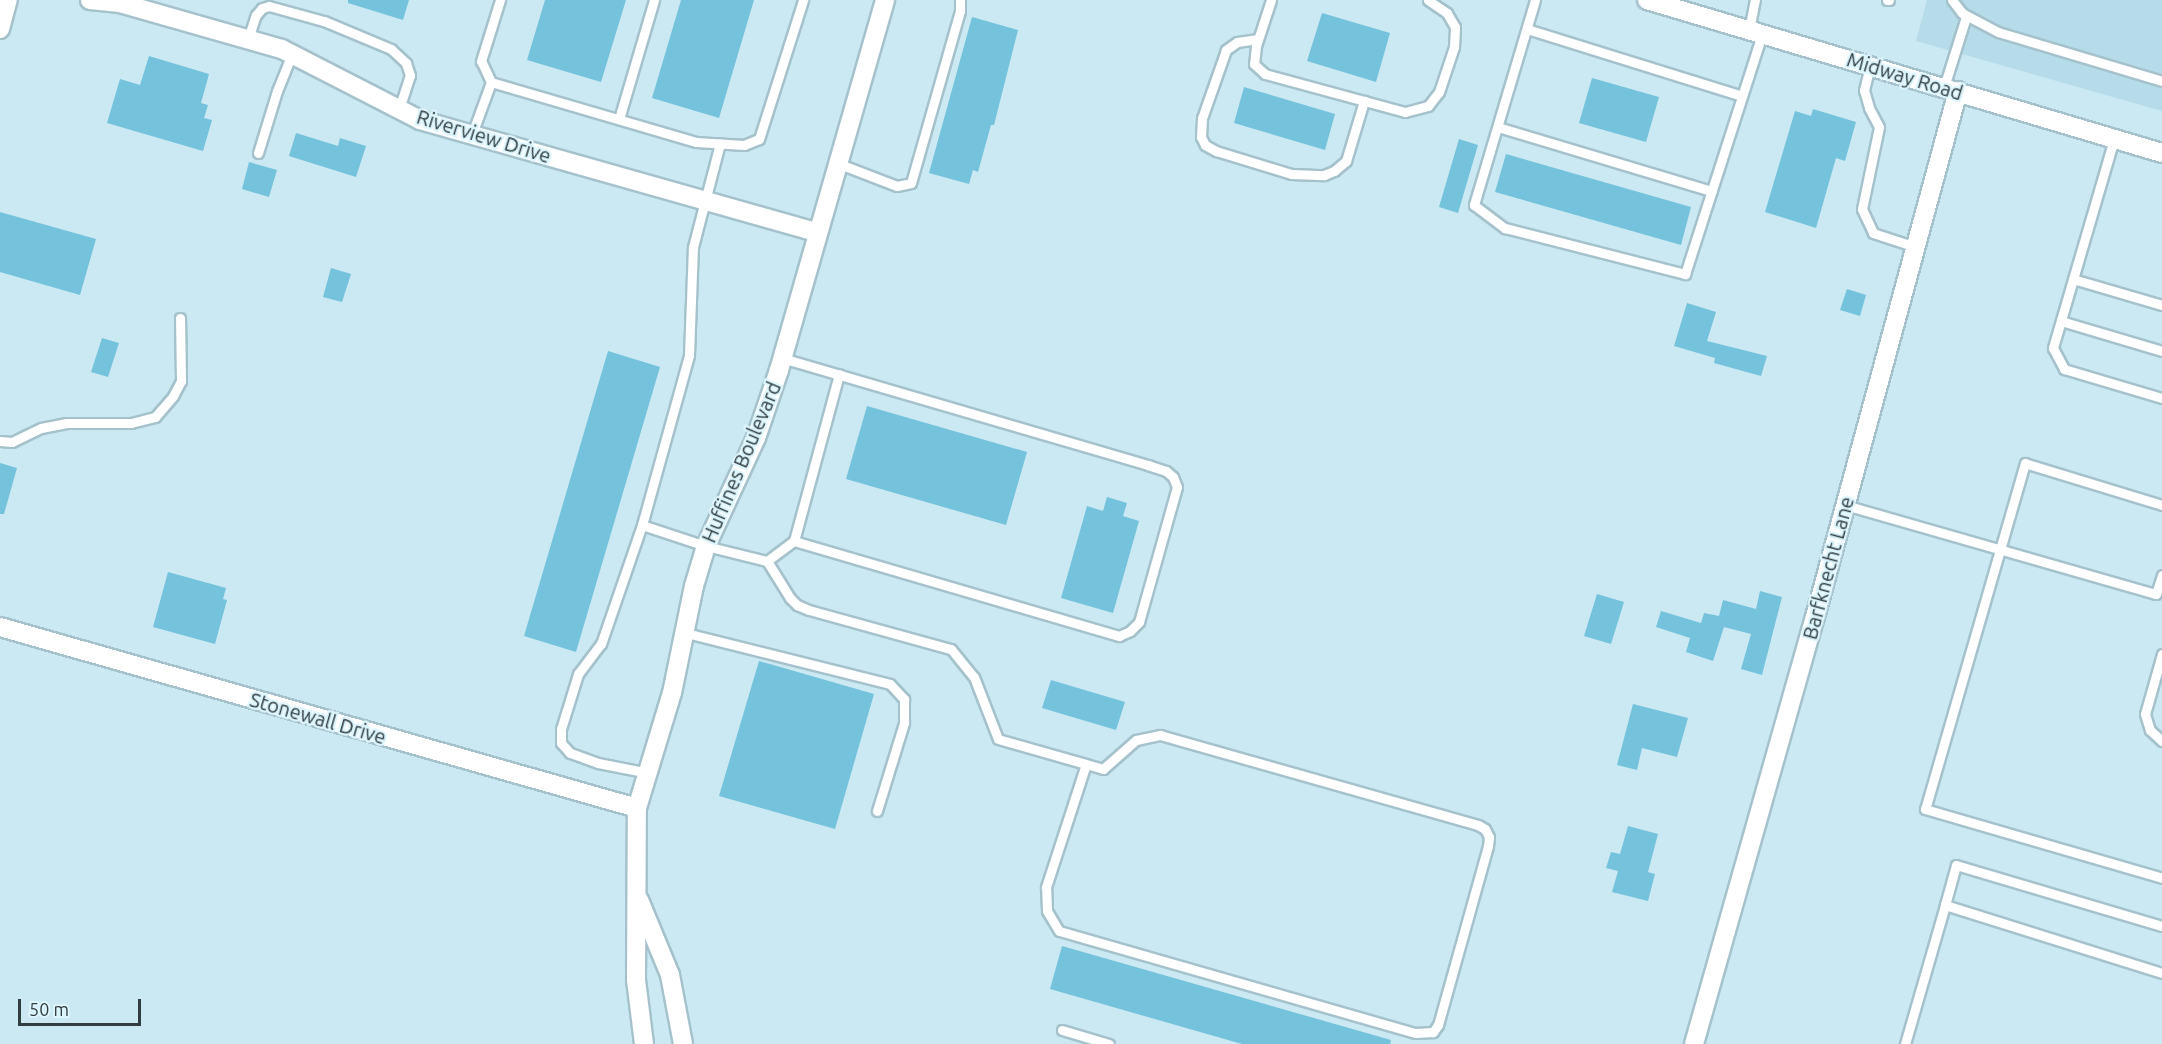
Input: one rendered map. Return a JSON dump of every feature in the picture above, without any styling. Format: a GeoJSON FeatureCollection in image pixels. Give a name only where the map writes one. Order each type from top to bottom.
{"type":"FeatureCollection","features":[{"type":"Feature","properties":{"kind":"street"},"geometry":{"type":"LineString","coordinates":[[0,29],[8,0]]}},
{"type":"Feature","properties":{"kind":"street","name":"Riverview Drive"},"geometry":{"type":"LineString","coordinates":[[90,0],[120,3],[248,39],[292,54],[420,120],[817,232]]}},
{"type":"Feature","properties":{"kind":"street","name":"Huffines Boulevard"},"geometry":{"type":"LineString","coordinates":[[644,1044],[636,980],[637,808],[649,773],[686,633],[694,586],[705,546],[756,438],[783,358],[817,232],[885,0]]}},
{"type":"Feature","properties":{"kind":"street","name":"Midway Road"},"geometry":{"type":"LineString","coordinates":[[1647,0],[2162,153]]}},
{"type":"Feature","properties":{"kind":"street","name":"Barfknecht Lane"},"geometry":{"type":"LineString","coordinates":[[1694,1044],[1916,247],[1951,89]]}},
{"type":"Feature","properties":{"kind":"street","name":"Stonewall Drive"},"geometry":{"type":"LineString","coordinates":[[0,627],[637,808]]}},
{"type":"Feature","properties":{"kind":"street","name":"Huffines Boulevard"},"geometry":{"type":"LineString","coordinates":[[636,893],[670,975],[683,1044]]}},
{"type":"Feature","properties":{"kind":"lane"},"geometry":{"type":"LineString","coordinates":[[472,134],[490,82],[481,61],[500,0]]}},
{"type":"Feature","properties":{"kind":"lane"},"geometry":{"type":"LineString","coordinates":[[619,119],[654,0]]}},
{"type":"Feature","properties":{"kind":"lane"},"geometry":{"type":"LineString","coordinates":[[490,82],[696,142],[744,145],[759,139],[803,0]]}},
{"type":"Feature","properties":{"kind":"lane"},"geometry":{"type":"LineString","coordinates":[[837,163],[897,186],[911,183],[960,11],[960,0]]}},
{"type":"Feature","properties":{"kind":"lane"},"geometry":{"type":"LineString","coordinates":[[1271,0],[1258,39],[1254,64],[1265,74],[1404,111],[1428,106],[1439,92],[1454,47],[1455,27],[1447,13],[1428,0]]}},
{"type":"Feature","properties":{"kind":"lane"},"geometry":{"type":"LineString","coordinates":[[1535,0],[1474,205],[1505,228],[1685,274],[1742,96],[1756,32],[1755,0]]}},
{"type":"Feature","properties":{"kind":"lane"},"geometry":{"type":"LineString","coordinates":[[1952,0],[1966,16],[1998,32],[2162,81]]}},
{"type":"Feature","properties":{"kind":"lane"},"geometry":{"type":"LineString","coordinates":[[248,39],[256,15],[262,8],[269,6],[324,21],[391,49],[406,63],[411,75],[399,109]]}},
{"type":"Feature","properties":{"kind":"lane"},"geometry":{"type":"LineString","coordinates":[[1951,89],[1966,16]]}},
{"type":"Feature","properties":{"kind":"lane"},"geometry":{"type":"LineString","coordinates":[[1527,29],[1742,96]]}},
{"type":"Feature","properties":{"kind":"lane"},"geometry":{"type":"LineString","coordinates":[[1258,39],[1237,42],[1226,50],[1202,118],[1201,137],[1205,145],[1216,151],[1291,174],[1324,175],[1335,171],[1346,162],[1364,101]]}},
{"type":"Feature","properties":{"kind":"lane"},"geometry":{"type":"LineString","coordinates":[[258,153],[277,91],[292,54]]}},
{"type":"Feature","properties":{"kind":"lane"},"geometry":{"type":"LineString","coordinates":[[1870,66],[1864,90],[1869,108],[1879,127],[1862,209],[1873,232],[1916,247]]}},
{"type":"Feature","properties":{"kind":"lane"},"geometry":{"type":"LineString","coordinates":[[1498,127],[1712,191]]}},
{"type":"Feature","properties":{"kind":"lane"},"geometry":{"type":"LineString","coordinates":[[2114,139],[2053,348],[2064,369],[2162,398]]}},
{"type":"Feature","properties":{"kind":"lane"},"geometry":{"type":"LineString","coordinates":[[649,773],[598,763],[570,753],[561,743],[561,729],[578,674],[601,644],[642,525],[689,356],[693,247],[720,144]]}},
{"type":"Feature","properties":{"kind":"lane"},"geometry":{"type":"LineString","coordinates":[[2073,279],[2162,305]]}},
{"type":"Feature","properties":{"kind":"lane"},"geometry":{"type":"LineString","coordinates":[[0,441],[12,442],[40,428],[67,423],[131,423],[155,417],[173,396],[181,381],[180,318]]}},
{"type":"Feature","properties":{"kind":"lane"},"geometry":{"type":"LineString","coordinates":[[2061,321],[2162,351]]}},
{"type":"Feature","properties":{"kind":"lane"},"geometry":{"type":"LineString","coordinates":[[783,358],[1148,465],[1166,471],[1178,486],[1139,622],[1130,631],[1119,636],[794,541]]}},
{"type":"Feature","properties":{"kind":"lane"},"geometry":{"type":"LineString","coordinates":[[767,561],[794,541],[839,374]]}},
{"type":"Feature","properties":{"kind":"lane"},"geometry":{"type":"LineString","coordinates":[[2162,505],[2025,463],[1925,809],[2162,878]]}},
{"type":"Feature","properties":{"kind":"lane"},"geometry":{"type":"LineString","coordinates":[[1845,505],[2159,597],[2162,574]]}},
{"type":"Feature","properties":{"kind":"lane"},"geometry":{"type":"LineString","coordinates":[[642,525],[705,546],[767,561],[797,605],[951,649],[974,677],[998,739],[1086,764],[1102,769],[1137,740],[1160,735],[1478,825],[1485,829],[1489,837],[1488,846],[1438,1025],[1433,1032],[1415,1033],[1059,931],[1047,911],[1046,887],[1086,764]]}},
{"type":"Feature","properties":{"kind":"lane"},"geometry":{"type":"LineString","coordinates":[[686,633],[890,684],[904,699],[904,723],[878,812]]}},
{"type":"Feature","properties":{"kind":"lane"},"geometry":{"type":"LineString","coordinates":[[2162,654],[2145,714],[2150,730],[2162,741]]}},
{"type":"Feature","properties":{"kind":"lane"},"geometry":{"type":"LineString","coordinates":[[1905,1044],[1956,865],[2162,926]]}},
{"type":"Feature","properties":{"kind":"lane"},"geometry":{"type":"LineString","coordinates":[[1945,905],[2162,973]]}},
{"type":"Feature","properties":{"kind":"lane"},"geometry":{"type":"LineString","coordinates":[[1062,1030],[1109,1044]]}},
{"type":"Feature","properties":{"kind":"shaded area"},"geometry":{"type":"Polygon","coordinates":[[[1927,0],[2162,0],[2162,111],[1916,41],[1927,0]]]}},
{"type":"Feature","properties":{"kind":"building"},"geometry":{"type":"Polygon","coordinates":[[[348,0],[409,0],[403,20],[348,3],[348,0]]]}},
{"type":"Feature","properties":{"kind":"building"},"geometry":{"type":"Polygon","coordinates":[[[545,0],[626,0],[601,82],[527,60],[545,0]]]}},
{"type":"Feature","properties":{"kind":"building"},"geometry":{"type":"Polygon","coordinates":[[[681,0],[754,0],[719,118],[652,98],[681,0]]]}},
{"type":"Feature","properties":{"kind":"building"},"geometry":{"type":"Polygon","coordinates":[[[1322,13],[1390,33],[1376,82],[1307,61],[1322,13]]]}},
{"type":"Feature","properties":{"kind":"building"},"geometry":{"type":"Polygon","coordinates":[[[972,17],[1018,30],[994,125],[991,125],[978,172],[973,170],[969,184],[929,173],[972,17]]]}},
{"type":"Feature","properties":{"kind":"building"},"geometry":{"type":"Polygon","coordinates":[[[149,56],[209,74],[201,103],[208,105],[204,118],[212,120],[203,151],[107,123],[120,79],[140,85],[149,56]]]}},
{"type":"Feature","properties":{"kind":"building"},"geometry":{"type":"Polygon","coordinates":[[[1592,78],[1659,97],[1646,142],[1579,123],[1592,78]]]}},
{"type":"Feature","properties":{"kind":"building"},"geometry":{"type":"Polygon","coordinates":[[[1244,87],[1335,114],[1325,150],[1234,123],[1244,87]]]}},
{"type":"Feature","properties":{"kind":"building"},"geometry":{"type":"Polygon","coordinates":[[[1813,109],[1856,122],[1845,161],[1836,158],[1816,228],[1765,212],[1795,111],[1811,116],[1813,109]]]}},
{"type":"Feature","properties":{"kind":"building"},"geometry":{"type":"Polygon","coordinates":[[[296,133],[338,146],[340,138],[366,146],[356,177],[289,156],[296,133]]]}},
{"type":"Feature","properties":{"kind":"building"},"geometry":{"type":"Polygon","coordinates":[[[1459,139],[1478,145],[1458,213],[1439,207],[1459,139]]]}},
{"type":"Feature","properties":{"kind":"building"},"geometry":{"type":"Polygon","coordinates":[[[1506,154],[1691,207],[1681,245],[1495,192],[1506,154]]]}},
{"type":"Feature","properties":{"kind":"building"},"geometry":{"type":"Polygon","coordinates":[[[249,162],[277,170],[269,197],[242,189],[249,162]]]}},
{"type":"Feature","properties":{"kind":"building"},"geometry":{"type":"Polygon","coordinates":[[[0,212],[96,239],[80,295],[0,272],[0,212]]]}},
{"type":"Feature","properties":{"kind":"building"},"geometry":{"type":"Polygon","coordinates":[[[331,268],[351,274],[342,302],[323,297],[331,268]]]}},
{"type":"Feature","properties":{"kind":"building"},"geometry":{"type":"Polygon","coordinates":[[[1847,289],[1866,295],[1860,316],[1840,310],[1847,289]]]}},
{"type":"Feature","properties":{"kind":"building"},"geometry":{"type":"Polygon","coordinates":[[[1687,303],[1716,312],[1707,341],[1767,356],[1761,376],[1714,363],[1715,358],[1674,346],[1687,303]]]}},
{"type":"Feature","properties":{"kind":"building"},"geometry":{"type":"Polygon","coordinates":[[[102,338],[119,343],[108,377],[91,372],[102,338]]]}},
{"type":"Feature","properties":{"kind":"building"},"geometry":{"type":"Polygon","coordinates":[[[608,351],[660,367],[576,652],[524,636],[608,351]]]}},
{"type":"Feature","properties":{"kind":"building"},"geometry":{"type":"Polygon","coordinates":[[[867,406],[1027,452],[1006,525],[846,479],[867,406]]]}},
{"type":"Feature","properties":{"kind":"building"},"geometry":{"type":"Polygon","coordinates":[[[0,463],[17,468],[4,514],[0,514],[0,463]]]}},
{"type":"Feature","properties":{"kind":"building"},"geometry":{"type":"Polygon","coordinates":[[[1107,497],[1127,503],[1123,516],[1139,521],[1113,613],[1061,598],[1087,506],[1103,511],[1107,497]]]}},
{"type":"Feature","properties":{"kind":"building"},"geometry":{"type":"Polygon","coordinates":[[[168,572],[226,588],[223,599],[227,600],[215,644],[153,627],[168,572]]]}},
{"type":"Feature","properties":{"kind":"building"},"geometry":{"type":"Polygon","coordinates":[[[1760,591],[1782,597],[1762,675],[1741,669],[1751,634],[1724,627],[1713,661],[1686,652],[1690,638],[1656,627],[1661,611],[1701,623],[1704,613],[1719,616],[1723,600],[1756,609],[1760,591]]]}},
{"type":"Feature","properties":{"kind":"building"},"geometry":{"type":"Polygon","coordinates":[[[1597,594],[1624,602],[1611,644],[1584,636],[1597,594]]]}},
{"type":"Feature","properties":{"kind":"building"},"geometry":{"type":"Polygon","coordinates":[[[759,661],[874,694],[835,829],[719,796],[759,661]]]}},
{"type":"Feature","properties":{"kind":"building"},"geometry":{"type":"Polygon","coordinates":[[[1051,680],[1125,702],[1116,730],[1042,708],[1051,680]]]}},
{"type":"Feature","properties":{"kind":"building"},"geometry":{"type":"Polygon","coordinates":[[[1633,704],[1688,718],[1677,757],[1642,748],[1637,770],[1617,765],[1633,704]]]}},
{"type":"Feature","properties":{"kind":"building"},"geometry":{"type":"Polygon","coordinates":[[[1628,826],[1658,834],[1648,872],[1655,874],[1648,901],[1612,892],[1618,871],[1606,868],[1611,852],[1620,854],[1628,826]]]}},
{"type":"Feature","properties":{"kind":"building"},"geometry":{"type":"Polygon","coordinates":[[[1062,946],[1391,1040],[1390,1044],[1242,1044],[1050,989],[1062,946]]]}}]}
